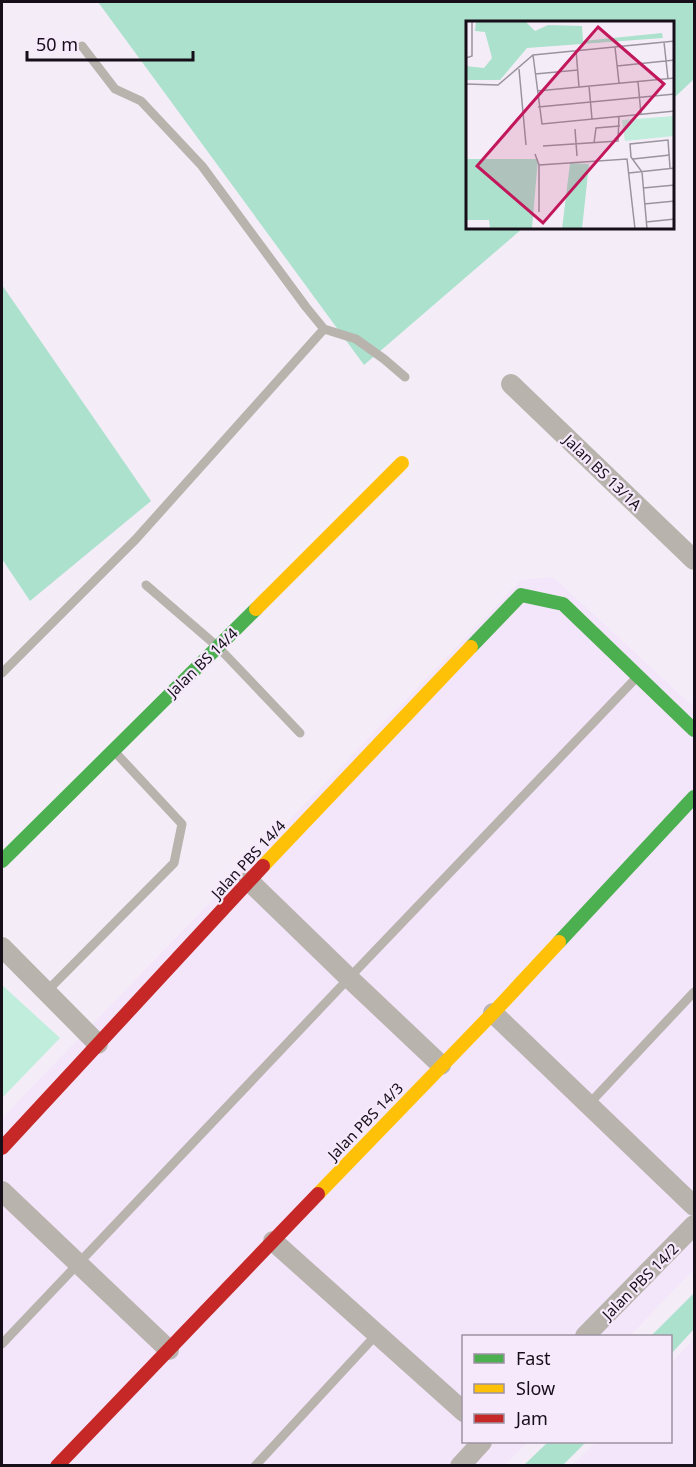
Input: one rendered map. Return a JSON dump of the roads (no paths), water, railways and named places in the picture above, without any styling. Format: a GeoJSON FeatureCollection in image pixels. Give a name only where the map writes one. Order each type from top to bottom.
{"type":"FeatureCollection","features":[{"type":"Feature","properties":{"kind":"street","name":"Jalan BS 13/1A"},"geometry":{"type":"LineString","coordinates":[[511,384],[694,561]]}},
{"type":"Feature","properties":{"kind":"street","name":"Jalan BS 14/4"},"geometry":{"type":"LineString","coordinates":[[2,861],[402,463]]}},
{"type":"Feature","properties":{"kind":"street","name":"Jalan PBS 14/4"},"geometry":{"type":"LineString","coordinates":[[2,1148],[249,881],[521,595],[562,604],[638,676]]}},
{"type":"Feature","properties":{"kind":"street"},"geometry":{"type":"LineString","coordinates":[[638,676],[694,730]]}},
{"type":"Feature","properties":{"kind":"street","name":"Jalan PBS 14/3"},"geometry":{"type":"LineString","coordinates":[[57,1466],[493,1013],[694,797]]}},
{"type":"Feature","properties":{"kind":"street"},"geometry":{"type":"LineString","coordinates":[[249,881],[441,1065]]}},
{"type":"Feature","properties":{"kind":"street"},"geometry":{"type":"LineString","coordinates":[[2,947],[98,1044]]}},
{"type":"Feature","properties":{"kind":"street"},"geometry":{"type":"LineString","coordinates":[[493,1013],[694,1206]]}},
{"type":"Feature","properties":{"kind":"street"},"geometry":{"type":"LineString","coordinates":[[2,1191],[169,1350]]}},
{"type":"Feature","properties":{"kind":"street","name":"Jalan PBS 14/2"},"geometry":{"type":"LineString","coordinates":[[586,1335],[694,1226]]}},
{"type":"Feature","properties":{"kind":"street"},"geometry":{"type":"LineString","coordinates":[[273,1241],[462,1410]]}},
{"type":"Feature","properties":{"kind":"street"},"geometry":{"type":"LineString","coordinates":[[460,1466],[481,1443]]}},
{"type":"Feature","properties":{"kind":"lane"},"geometry":{"type":"LineString","coordinates":[[82,46],[115,89],[141,101],[202,166],[324,329],[356,339],[405,377]]}},
{"type":"Feature","properties":{"kind":"lane"},"geometry":{"type":"LineString","coordinates":[[2,673],[136,539],[324,329]]}},
{"type":"Feature","properties":{"kind":"lane"},"geometry":{"type":"LineString","coordinates":[[146,585],[218,647],[300,733]]}},
{"type":"Feature","properties":{"kind":"lane"},"geometry":{"type":"LineString","coordinates":[[2,1344],[638,676]]}},
{"type":"Feature","properties":{"kind":"lane"},"geometry":{"type":"LineString","coordinates":[[46,992],[174,864],[182,824],[113,750]]}},
{"type":"Feature","properties":{"kind":"lane"},"geometry":{"type":"LineString","coordinates":[[589,1104],[694,992]]}},
{"type":"Feature","properties":{"kind":"lane"},"geometry":{"type":"LineString","coordinates":[[255,1466],[376,1335]]}}]}
